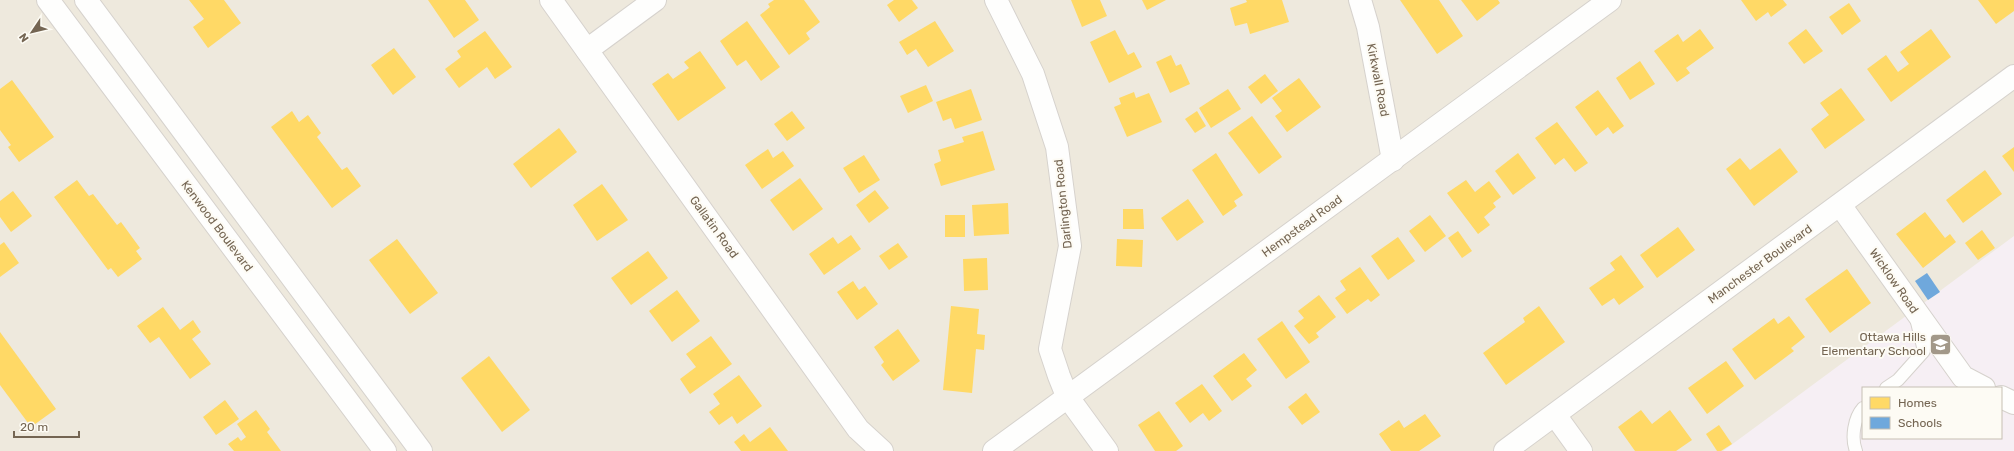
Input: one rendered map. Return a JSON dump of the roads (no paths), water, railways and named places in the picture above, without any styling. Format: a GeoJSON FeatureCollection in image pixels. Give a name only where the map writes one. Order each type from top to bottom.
{"type":"FeatureCollection","features":[{"type":"Feature","properties":{"kind":"street","name":"Kenwood Boulevard"},"geometry":{"type":"LineString","coordinates":[[48,0],[385,451]]}},
{"type":"Feature","properties":{"kind":"street"},"geometry":{"type":"LineString","coordinates":[[86,0],[421,451]]}},
{"type":"Feature","properties":{"kind":"street","name":"Gallatin Road"},"geometry":{"type":"LineString","coordinates":[[550,0],[858,429],[882,451]]}},
{"type":"Feature","properties":{"kind":"street"},"geometry":{"type":"LineString","coordinates":[[587,50],[655,0]]}},
{"type":"Feature","properties":{"kind":"street","name":"Darlington Road"},"geometry":{"type":"LineString","coordinates":[[996,0],[1033,74],[1057,147],[1070,246],[1050,349],[1059,376],[1068,396],[1107,451]]}},
{"type":"Feature","properties":{"kind":"street","name":"Kirkwall Road"},"geometry":{"type":"LineString","coordinates":[[1360,0],[1368,27],[1393,160]]}},
{"type":"Feature","properties":{"kind":"street","name":"Hempstead Road"},"geometry":{"type":"LineString","coordinates":[[994,451],[1610,0]]}},
{"type":"Feature","properties":{"kind":"street","name":"Manchester Boulevard"},"geometry":{"type":"LineString","coordinates":[[1505,451],[2014,76]]}},
{"type":"Feature","properties":{"kind":"street","name":"Wicklow Road"},"geometry":{"type":"LineString","coordinates":[[1840,205],[1963,377],[1982,387]]}},
{"type":"Feature","properties":{"kind":"street"},"geometry":{"type":"LineString","coordinates":[[2002,397],[2014,403]]}},
{"type":"Feature","properties":{"kind":"street"},"geometry":{"type":"LineString","coordinates":[[1555,414],[1581,451]]}},
{"type":"Feature","properties":{"kind":"lane"},"geometry":{"type":"LineString","coordinates":[[1888,387],[1898,380],[1924,351],[1914,309]]}},
{"type":"Feature","properties":{"kind":"lane"},"geometry":{"type":"LineString","coordinates":[[1856,451],[1854,430],[1862,409]]}},
{"type":"Feature","properties":{"kind":"place","name":"Ottawa Hills Elementary School"},"geometry":{"type":"Point","coordinates":[1941,344]}}]}
